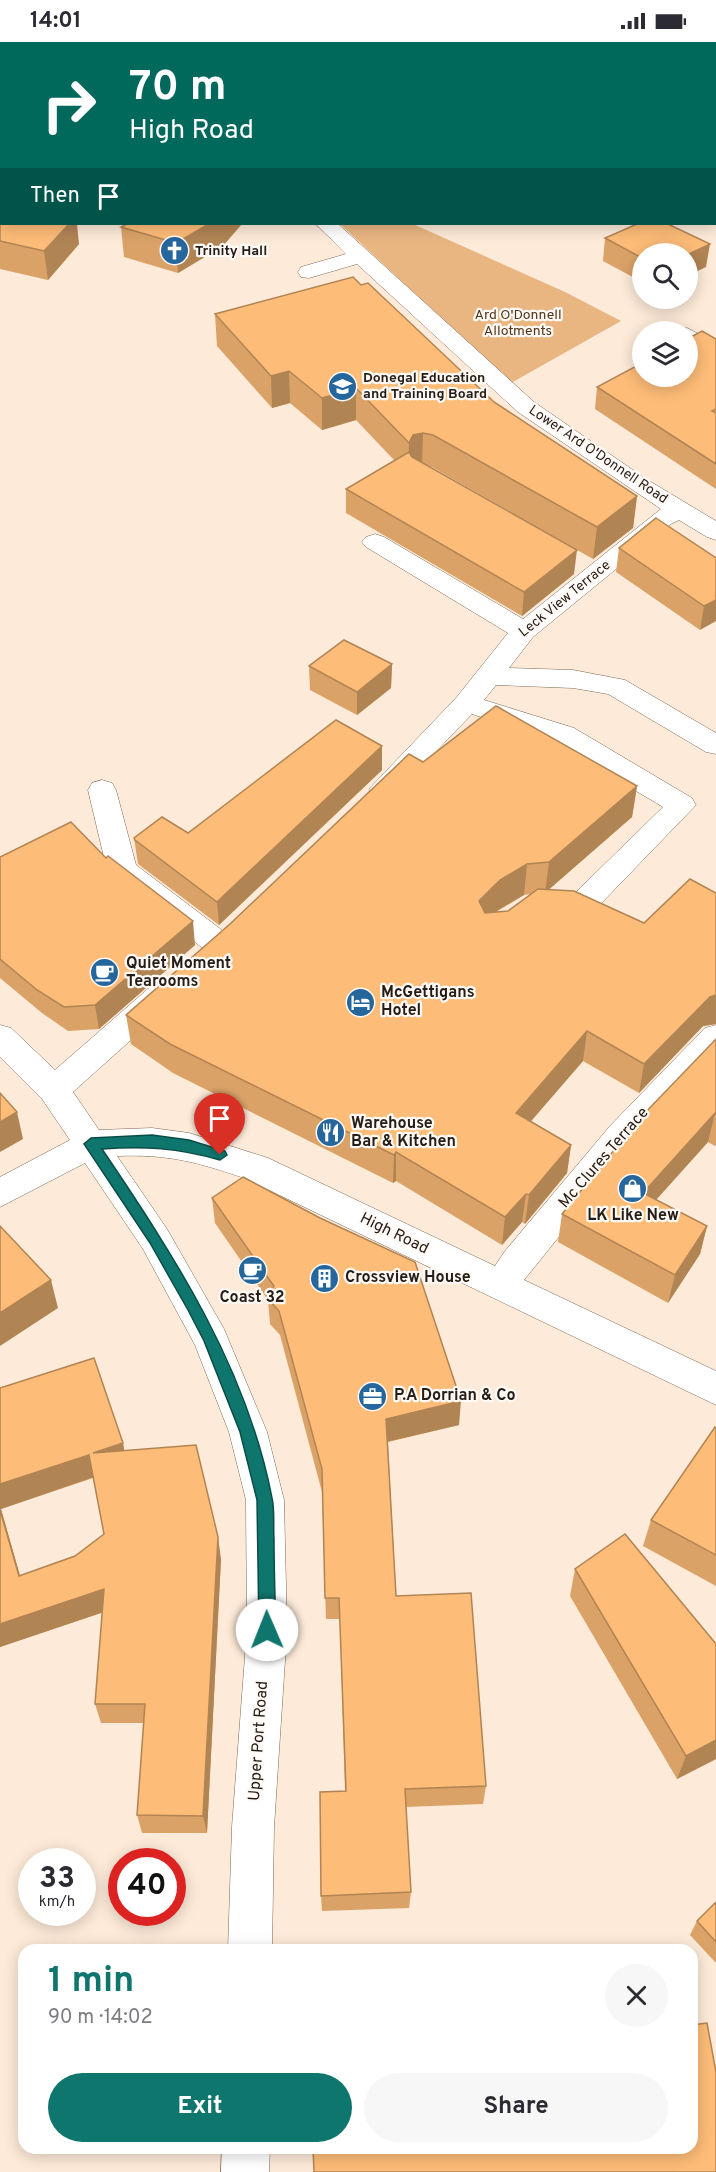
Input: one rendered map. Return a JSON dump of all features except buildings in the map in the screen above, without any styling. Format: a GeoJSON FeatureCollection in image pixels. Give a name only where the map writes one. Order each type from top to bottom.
{"type":"FeatureCollection","features":[{"type":"Feature","properties":{"kind":"street","name":"Lower Ard O'Donnell Road"},"geometry":{"type":"LineString","coordinates":[[327,225],[526,407],[637,484],[716,532]]}},
{"type":"Feature","properties":{"kind":"street"},"geometry":{"type":"LineString","coordinates":[[309,272],[360,256]]}},
{"type":"Feature","properties":{"kind":"street"},"geometry":{"type":"LineString","coordinates":[[698,342],[716,353]]}},
{"type":"Feature","properties":{"kind":"street","name":"Leck View Terrace"},"geometry":{"type":"LineString","coordinates":[[367,805],[466,704],[524,631],[586,568],[680,510]]}},
{"type":"Feature","properties":{"kind":"street"},"geometry":{"type":"LineString","coordinates":[[375,542],[524,631]]}},
{"type":"Feature","properties":{"kind":"street"},"geometry":{"type":"LineString","coordinates":[[486,676],[573,680],[615,686],[716,745]]}},
{"type":"Feature","properties":{"kind":"street"},"geometry":{"type":"LineString","coordinates":[[466,704],[564,735],[682,805],[578,908],[527,906],[519,913]]}},
{"type":"Feature","properties":{"kind":"street"},"geometry":{"type":"LineString","coordinates":[[54,1090],[227,937],[122,870],[102,790]]}},
{"type":"Feature","properties":{"kind":"street","name":"Mc Clures Terrace"},"geometry":{"type":"LineString","coordinates":[[501,1287],[518,1261],[622,1135],[716,1036]]}},
{"type":"Feature","properties":{"kind":"street","name":"Upper Port Road"},"geometry":{"type":"LineString","coordinates":[[0,1037],[54,1090],[155,1239],[211,1340],[248,1432],[265,1500],[267,1630],[253,1827],[250,1944]]}},
{"type":"Feature","properties":{"kind":"street","name":"High Road"},"geometry":{"type":"LineString","coordinates":[[91,1144],[152,1140],[189,1146],[235,1160],[716,1389]]}},
{"type":"Feature","properties":{"kind":"street"},"geometry":{"type":"LineString","coordinates":[[0,1193],[91,1144]]}},
{"type":"Feature","properties":{"kind":"street"},"geometry":{"type":"LineString","coordinates":[[245,2172],[246,2154]]}},
{"type":"Feature","properties":{"kind":"green space","name":"Ard O'Donnell Allotments"},"geometry":{"type":"Polygon","coordinates":[[[341,225],[415,225],[565,292],[621,321],[511,383],[341,225]]]}},
{"type":"Feature","properties":{"kind":"place","name":"Trinity Hall"},"geometry":{"type":"Point","coordinates":[174,251]}},
{"type":"Feature","properties":{"kind":"place","name":"Donegal Education and Training Board"},"geometry":{"type":"Point","coordinates":[342,386]}},
{"type":"Feature","properties":{"kind":"place","name":"Quiet Moment Tearooms"},"geometry":{"type":"Point","coordinates":[105,973]}},
{"type":"Feature","properties":{"kind":"place","name":"McGettigans Hotel"},"geometry":{"type":"Point","coordinates":[360,1002]}},
{"type":"Feature","properties":{"kind":"place","name":"Warehouse Bar & Kitchen"},"geometry":{"type":"Point","coordinates":[330,1133]}},
{"type":"Feature","properties":{"kind":"place","name":"LK Like New"},"geometry":{"type":"Point","coordinates":[633,1188]}},
{"type":"Feature","properties":{"kind":"place","name":"Coast 32"},"geometry":{"type":"Point","coordinates":[252,1270]}},
{"type":"Feature","properties":{"kind":"place","name":"Crossview House"},"geometry":{"type":"Point","coordinates":[324,1278]}},
{"type":"Feature","properties":{"kind":"place","name":"P.A Dorrian & Co"},"geometry":{"type":"Point","coordinates":[373,1396]}},
{"type":"Feature","properties":{"kind":"route"},"geometry":{"type":"LineString","coordinates":[[220,1155],[189,1146],[152,1140],[91,1144],[155,1239],[194,1306],[211,1340],[248,1432],[265,1500],[267,1630]]}}]}
